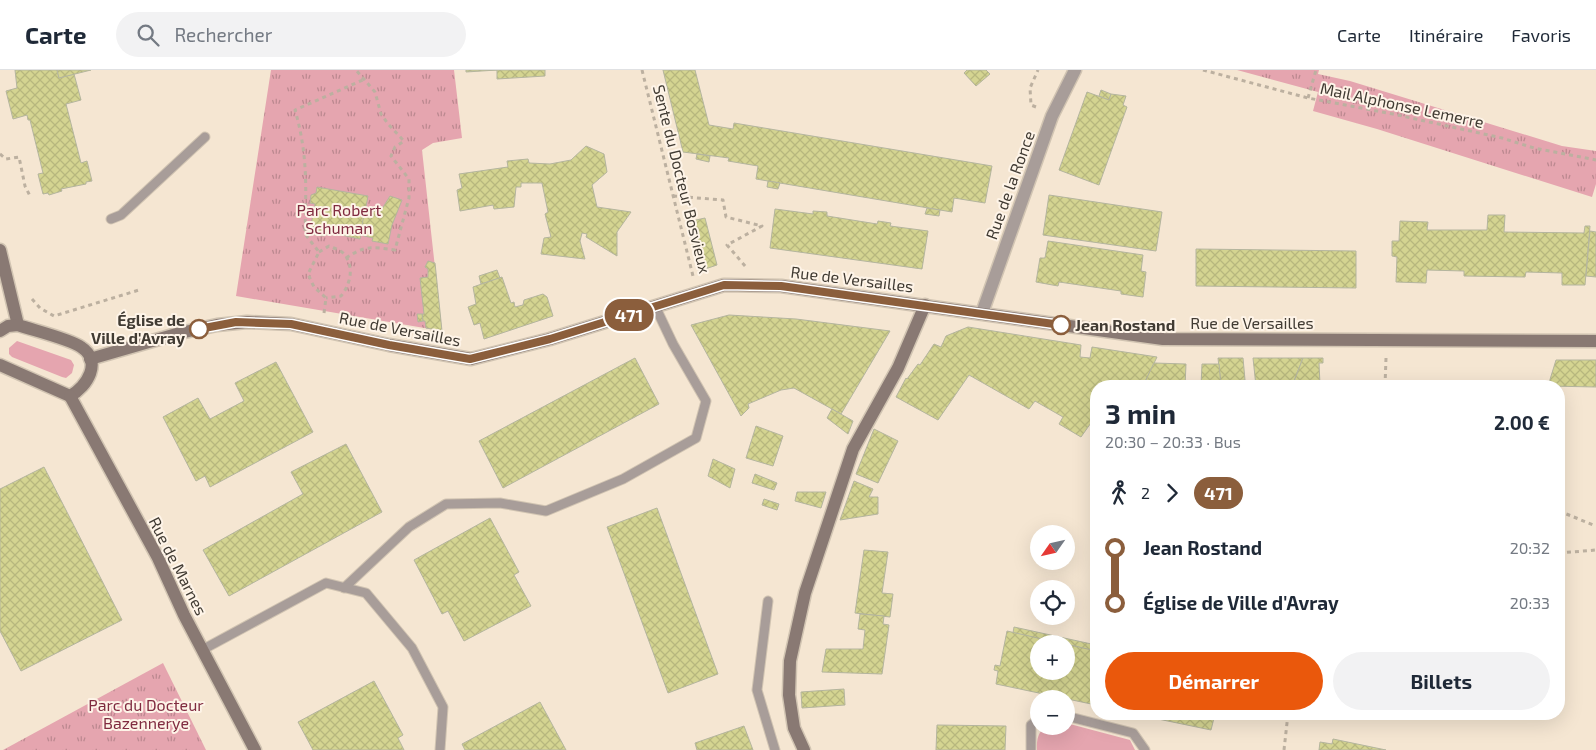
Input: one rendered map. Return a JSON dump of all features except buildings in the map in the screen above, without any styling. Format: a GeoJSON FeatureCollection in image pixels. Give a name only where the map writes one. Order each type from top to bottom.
{"type":"FeatureCollection","features":[{"type":"Feature","properties":{"kind":"main road"},"geometry":{"type":"LineString","coordinates":[[0,250],[18,325]]}},
{"type":"Feature","properties":{"kind":"main road","name":"Rue de Versailles"},"geometry":{"type":"LineString","coordinates":[[90,359],[180,333],[236,322],[291,324],[470,359],[550,339],[724,285],[781,286],[1163,339],[1596,341]]}},
{"type":"Feature","properties":{"kind":"main road"},"geometry":{"type":"LineString","coordinates":[[804,750],[794,728],[789,696],[790,661],[805,593],[853,449],[898,368],[925,305]]}},
{"type":"Feature","properties":{"kind":"main road"},"geometry":{"type":"LineString","coordinates":[[0,331],[8,326],[18,325],[81,347],[90,359],[91,371],[89,379],[82,390],[70,396],[0,365]]}},
{"type":"Feature","properties":{"kind":"main road","name":"Rue de Marnes"},"geometry":{"type":"LineString","coordinates":[[70,396],[158,558],[202,650],[256,750]]}},
{"type":"Feature","properties":{"kind":"street","name":"Rue de la Ronce"},"geometry":{"type":"LineString","coordinates":[[982,313],[1052,116],[1075,70]]}},
{"type":"Feature","properties":{"kind":"lane"},"geometry":{"type":"LineString","coordinates":[[111,219],[121,215],[205,137]]}},
{"type":"Feature","properties":{"kind":"lane"},"geometry":{"type":"LineString","coordinates":[[344,588],[409,527],[446,504],[500,503],[546,511],[624,479],[696,438],[706,400],[673,344],[655,306]]}},
{"type":"Feature","properties":{"kind":"lane"},"geometry":{"type":"LineString","coordinates":[[202,650],[326,583],[366,593],[412,648],[443,707],[440,750]]}},
{"type":"Feature","properties":{"kind":"lane"},"geometry":{"type":"LineString","coordinates":[[768,601],[757,690],[775,750]]}},
{"type":"Feature","properties":{"kind":"lane"},"geometry":{"type":"LineString","coordinates":[[1075,718],[1132,733],[1145,750]]}},
{"type":"Feature","properties":{"kind":"lane"},"geometry":{"type":"LineString","coordinates":[[1031,735],[1031,750]]}},
{"type":"Feature","properties":{"kind":"path"},"geometry":{"type":"LineString","coordinates":[[346,258],[359,249],[371,247],[395,250],[409,198],[409,179],[391,156],[395,146],[404,141],[381,114],[375,92],[356,70]]}},
{"type":"Feature","properties":{"kind":"path","name":"Sente du Docteur Bosvieux"},"geometry":{"type":"LineString","coordinates":[[642,70],[697,294]]}},
{"type":"Feature","properties":{"kind":"path"},"geometry":{"type":"LineString","coordinates":[[1038,70],[1030,88],[1031,105],[1052,116]]}},
{"type":"Feature","properties":{"kind":"path","name":"Mail Alphonse Lemerre"},"geometry":{"type":"LineString","coordinates":[[1203,70],[1308,98],[1393,114],[1502,138],[1534,148],[1596,160]]}},
{"type":"Feature","properties":{"kind":"path"},"geometry":{"type":"LineString","coordinates":[[1308,98],[1316,70]]}},
{"type":"Feature","properties":{"kind":"path"},"geometry":{"type":"LineString","coordinates":[[319,252],[305,234],[306,185],[304,142],[295,110],[365,79]]}},
{"type":"Feature","properties":{"kind":"path"},"geometry":{"type":"LineString","coordinates":[[0,154],[6,160],[19,157],[25,186],[31,198]]}},
{"type":"Feature","properties":{"kind":"path"},"geometry":{"type":"LineString","coordinates":[[673,196],[723,200],[726,217],[762,226],[727,245],[761,286]]}},
{"type":"Feature","properties":{"kind":"path"},"geometry":{"type":"LineString","coordinates":[[329,246],[344,253],[346,258],[351,267],[348,287],[341,296],[326,298],[314,288],[308,274],[319,252],[329,246]]}},
{"type":"Feature","properties":{"kind":"path"},"geometry":{"type":"LineString","coordinates":[[10,293],[26,293],[40,308],[54,316],[138,290]]}},
{"type":"Feature","properties":{"kind":"path"},"geometry":{"type":"LineString","coordinates":[[322,331],[326,298]]}},
{"type":"Feature","properties":{"kind":"path"},"geometry":{"type":"LineString","coordinates":[[1565,513],[1596,526]]}},
{"type":"Feature","properties":{"kind":"path"},"geometry":{"type":"LineString","coordinates":[[1565,553],[1596,550]]}},
{"type":"Feature","properties":{"kind":"path"},"geometry":{"type":"LineString","coordinates":[[1284,750],[1287,720]]}},
{"type":"Feature","properties":{"kind":"green space","name":"Parc Robert Schuman"},"geometry":{"type":"Polygon","coordinates":[[[271,70],[454,70],[462,138],[433,143],[422,150],[442,331],[236,296],[271,70]]]}},
{"type":"Feature","properties":{"kind":"green space"},"geometry":{"type":"Polygon","coordinates":[[[1237,70],[1319,70],[1318,74],[1350,81],[1562,146],[1596,151],[1596,184],[1592,197],[1377,129],[1313,111],[1318,92],[1237,70]]]}},
{"type":"Feature","properties":{"kind":"green space"},"geometry":{"type":"Polygon","coordinates":[[[17,341],[71,360],[74,365],[72,373],[66,378],[62,377],[12,357],[9,354],[9,348],[17,341]]]}},
{"type":"Feature","properties":{"kind":"green space","name":"Parc du Docteur Bazennerye"},"geometry":{"type":"Polygon","coordinates":[[[163,663],[206,750],[3,750],[163,663]]]}},
{"type":"Feature","properties":{"kind":"green space"},"geometry":{"type":"Polygon","coordinates":[[[1075,725],[1130,740],[1135,750],[1037,750],[1038,736],[1075,735],[1075,725]]]}},
{"type":"Feature","properties":{"kind":"bus line","name":"471"},"geometry":{"type":"LineString","coordinates":[[199,329],[236,322],[291,324],[389,345],[470,359],[550,339],[724,285],[781,286],[1061,325]]}},
{"type":"Feature","properties":{"kind":"place","name":"Jean Rostand"},"geometry":{"type":"Point","coordinates":[1061,325]}},
{"type":"Feature","properties":{"kind":"place","name":"Église de Ville d'Avray"},"geometry":{"type":"Point","coordinates":[199,329]}}]}
